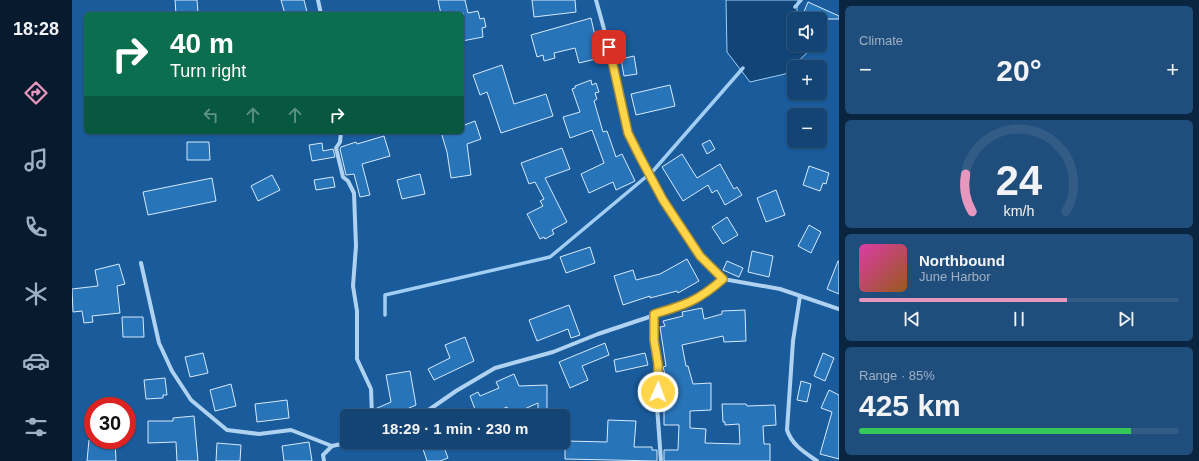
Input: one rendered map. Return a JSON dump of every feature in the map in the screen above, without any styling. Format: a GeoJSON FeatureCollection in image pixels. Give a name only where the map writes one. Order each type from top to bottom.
{"type":"FeatureCollection","features":[{"type":"Feature","properties":{"kind":"street"},"geometry":{"type":"LineString","coordinates":[[318,0],[321,12]]}},
{"type":"Feature","properties":{"kind":"street"},"geometry":{"type":"LineString","coordinates":[[596,0],[612,58],[628,133],[663,200],[700,256],[723,279],[780,289],[839,309]]}},
{"type":"Feature","properties":{"kind":"street"},"geometry":{"type":"LineString","coordinates":[[341,134],[340,142],[336,148],[343,177],[348,181],[354,193],[356,219],[353,286],[357,311],[357,359],[371,389],[372,409]]}},
{"type":"Feature","properties":{"kind":"street"},"geometry":{"type":"LineString","coordinates":[[141,263],[159,343],[172,371],[191,400],[227,430],[260,434],[291,430],[332,446]]}},
{"type":"Feature","properties":{"kind":"street"},"geometry":{"type":"LineString","coordinates":[[430,409],[456,390],[495,368],[553,352],[654,314],[691,303],[708,292],[723,279]]}},
{"type":"Feature","properties":{"kind":"street"},"geometry":{"type":"LineString","coordinates":[[800,296],[793,341],[787,430],[790,438],[800,450],[817,461]]}},
{"type":"Feature","properties":{"kind":"street"},"geometry":{"type":"LineString","coordinates":[[654,314],[654,340],[658,364],[657,406],[661,461]]}},
{"type":"Feature","properties":{"kind":"street"},"geometry":{"type":"LineString","coordinates":[[324,461],[323,455],[332,446],[340,444]]}},
{"type":"Feature","properties":{"kind":"water"},"geometry":{"type":"Polygon","coordinates":[[[726,0],[798,0],[797,12],[787,12],[787,52],[808,52],[799,60],[787,60],[787,72],[785,74],[750,82],[727,52],[726,0]]]}},
{"type":"Feature","properties":{"kind":"building"},"geometry":{"type":"Polygon","coordinates":[[[175,0],[197,0],[198,12],[176,12],[175,0]]]}},
{"type":"Feature","properties":{"kind":"building"},"geometry":{"type":"Polygon","coordinates":[[[281,0],[304,0],[307,12],[284,12],[281,0]]]}},
{"type":"Feature","properties":{"kind":"building"},"geometry":{"type":"Polygon","coordinates":[[[438,0],[465,0],[468,13],[478,11],[480,19],[484,18],[486,27],[482,28],[483,37],[464,41],[464,12],[441,12],[438,0]]]}},
{"type":"Feature","properties":{"kind":"building"},"geometry":{"type":"Polygon","coordinates":[[[532,0],[575,0],[576,12],[534,17],[532,0]]]}},
{"type":"Feature","properties":{"kind":"building"},"geometry":{"type":"Polygon","coordinates":[[[808,2],[839,16],[839,19],[827,19],[827,12],[804,12],[808,2]]]}},
{"type":"Feature","properties":{"kind":"building"},"geometry":{"type":"Polygon","coordinates":[[[591,18],[600,58],[579,63],[575,48],[554,53],[555,58],[544,61],[543,55],[537,57],[531,35],[591,18]]]}},
{"type":"Feature","properties":{"kind":"building"},"geometry":{"type":"Polygon","coordinates":[[[634,56],[637,74],[624,76],[621,59],[634,56]]]}},
{"type":"Feature","properties":{"kind":"building"},"geometry":{"type":"Polygon","coordinates":[[[502,65],[514,104],[546,94],[553,116],[501,133],[487,92],[480,95],[473,75],[502,65]]]}},
{"type":"Feature","properties":{"kind":"building"},"geometry":{"type":"Polygon","coordinates":[[[591,80],[592,85],[596,83],[599,92],[595,93],[597,99],[594,101],[603,132],[607,131],[616,157],[622,154],[635,181],[616,190],[613,182],[589,193],[581,174],[604,163],[592,130],[570,138],[563,117],[580,112],[572,89],[575,88],[575,86],[591,80]]]}},
{"type":"Feature","properties":{"kind":"building"},"geometry":{"type":"Polygon","coordinates":[[[670,85],[675,106],[636,115],[631,94],[670,85]]]}},
{"type":"Feature","properties":{"kind":"building"},"geometry":{"type":"Polygon","coordinates":[[[475,121],[481,139],[467,144],[471,175],[451,178],[447,152],[442,134],[464,134],[464,125],[475,121]]]}},
{"type":"Feature","properties":{"kind":"building"},"geometry":{"type":"Polygon","coordinates":[[[384,136],[390,156],[362,164],[370,195],[360,197],[354,174],[346,175],[340,149],[341,147],[356,142],[357,144],[384,136]]]}},
{"type":"Feature","properties":{"kind":"building"},"geometry":{"type":"Polygon","coordinates":[[[710,140],[715,149],[707,154],[702,144],[710,140]]]}},
{"type":"Feature","properties":{"kind":"building"},"geometry":{"type":"Polygon","coordinates":[[[187,142],[209,142],[210,160],[187,160],[187,142]]]}},
{"type":"Feature","properties":{"kind":"building"},"geometry":{"type":"Polygon","coordinates":[[[322,143],[323,151],[333,149],[335,157],[312,161],[309,145],[322,143]]]}},
{"type":"Feature","properties":{"kind":"building"},"geometry":{"type":"Polygon","coordinates":[[[562,148],[570,169],[545,178],[567,222],[552,230],[554,234],[545,239],[544,237],[540,239],[527,214],[543,206],[540,201],[544,199],[535,182],[529,184],[521,163],[562,148]]]}},
{"type":"Feature","properties":{"kind":"building"},"geometry":{"type":"Polygon","coordinates":[[[682,154],[697,178],[720,164],[734,189],[737,187],[742,195],[725,205],[717,190],[712,193],[708,185],[683,201],[662,167],[682,154]]]}},
{"type":"Feature","properties":{"kind":"building"},"geometry":{"type":"Polygon","coordinates":[[[809,166],[829,173],[826,184],[823,183],[820,191],[803,185],[809,166]]]}},
{"type":"Feature","properties":{"kind":"building"},"geometry":{"type":"Polygon","coordinates":[[[420,174],[425,194],[402,199],[397,180],[420,174]]]}},
{"type":"Feature","properties":{"kind":"building"},"geometry":{"type":"Polygon","coordinates":[[[272,175],[280,190],[258,201],[251,186],[272,175]]]}},
{"type":"Feature","properties":{"kind":"building"},"geometry":{"type":"Polygon","coordinates":[[[333,177],[335,187],[316,190],[314,180],[333,177]]]}},
{"type":"Feature","properties":{"kind":"building"},"geometry":{"type":"Polygon","coordinates":[[[212,178],[216,201],[148,215],[143,192],[212,178]]]}},
{"type":"Feature","properties":{"kind":"building"},"geometry":{"type":"Polygon","coordinates":[[[776,190],[785,215],[766,222],[757,198],[776,190]]]}},
{"type":"Feature","properties":{"kind":"building"},"geometry":{"type":"Polygon","coordinates":[[[727,217],[738,235],[723,244],[712,227],[727,217]]]}},
{"type":"Feature","properties":{"kind":"building"},"geometry":{"type":"Polygon","coordinates":[[[809,225],[821,232],[811,253],[798,246],[809,225]]]}},
{"type":"Feature","properties":{"kind":"building"},"geometry":{"type":"Polygon","coordinates":[[[590,247],[595,263],[566,273],[560,257],[590,247]]]}},
{"type":"Feature","properties":{"kind":"building"},"geometry":{"type":"Polygon","coordinates":[[[752,251],[773,256],[769,277],[748,272],[752,251]]]}},
{"type":"Feature","properties":{"kind":"building"},"geometry":{"type":"Polygon","coordinates":[[[687,259],[699,281],[678,293],[677,291],[650,298],[650,296],[623,305],[614,276],[633,270],[636,280],[660,274],[687,259]]]}},
{"type":"Feature","properties":{"kind":"building"},"geometry":{"type":"Polygon","coordinates":[[[727,261],[743,268],[739,277],[723,270],[727,261]]]}},
{"type":"Feature","properties":{"kind":"building"},"geometry":{"type":"Polygon","coordinates":[[[839,261],[839,294],[827,289],[839,261]]]}},
{"type":"Feature","properties":{"kind":"building"},"geometry":{"type":"Polygon","coordinates":[[[119,264],[125,284],[117,286],[120,313],[92,316],[93,322],[84,323],[82,311],[73,312],[72,289],[98,286],[95,270],[119,264]]]}},
{"type":"Feature","properties":{"kind":"building"},"geometry":{"type":"Polygon","coordinates":[[[569,305],[580,335],[571,338],[568,329],[537,341],[529,320],[569,305]]]}},
{"type":"Feature","properties":{"kind":"building"},"geometry":{"type":"Polygon","coordinates":[[[702,308],[704,319],[722,314],[722,311],[745,310],[746,341],[724,342],[723,336],[682,345],[686,366],[688,366],[693,384],[711,383],[711,410],[690,411],[690,428],[706,429],[705,443],[740,444],[739,424],[725,425],[725,422],[723,422],[722,404],[746,404],[747,406],[775,405],[776,425],[763,426],[764,444],[770,444],[770,461],[664,461],[664,450],[678,450],[679,425],[664,425],[664,388],[669,388],[663,367],[666,366],[660,327],[665,326],[663,321],[683,316],[682,312],[702,308]]]}},
{"type":"Feature","properties":{"kind":"building"},"geometry":{"type":"Polygon","coordinates":[[[122,317],[143,317],[144,337],[123,337],[122,317]]]}},
{"type":"Feature","properties":{"kind":"building"},"geometry":{"type":"Polygon","coordinates":[[[465,337],[474,361],[434,380],[428,369],[450,358],[445,345],[465,337]]]}},
{"type":"Feature","properties":{"kind":"building"},"geometry":{"type":"Polygon","coordinates":[[[605,343],[609,355],[582,366],[588,380],[570,388],[559,362],[605,343]]]}},
{"type":"Feature","properties":{"kind":"building"},"geometry":{"type":"Polygon","coordinates":[[[203,353],[208,373],[190,377],[185,357],[203,353]]]}},
{"type":"Feature","properties":{"kind":"building"},"geometry":{"type":"Polygon","coordinates":[[[645,353],[648,365],[616,372],[614,360],[645,353]]]}},
{"type":"Feature","properties":{"kind":"building"},"geometry":{"type":"Polygon","coordinates":[[[823,353],[834,358],[825,381],[814,376],[823,353]]]}},
{"type":"Feature","properties":{"kind":"building"},"geometry":{"type":"Polygon","coordinates":[[[410,371],[416,405],[407,409],[375,409],[391,402],[386,375],[410,371]]]}},
{"type":"Feature","properties":{"kind":"building"},"geometry":{"type":"Polygon","coordinates":[[[514,374],[519,386],[547,385],[547,409],[538,409],[538,403],[524,409],[508,409],[507,407],[502,409],[475,409],[470,396],[478,392],[480,396],[499,388],[496,382],[514,374]]]}},
{"type":"Feature","properties":{"kind":"building"},"geometry":{"type":"Polygon","coordinates":[[[165,378],[167,395],[163,395],[163,398],[146,399],[144,380],[165,378]]]}},
{"type":"Feature","properties":{"kind":"building"},"geometry":{"type":"Polygon","coordinates":[[[801,381],[811,384],[807,402],[797,400],[801,381]]]}},
{"type":"Feature","properties":{"kind":"building"},"geometry":{"type":"Polygon","coordinates":[[[231,384],[236,406],[215,411],[210,390],[231,384]]]}},
{"type":"Feature","properties":{"kind":"building"},"geometry":{"type":"Polygon","coordinates":[[[829,390],[839,395],[839,459],[820,454],[832,412],[821,408],[829,390]]]}},
{"type":"Feature","properties":{"kind":"building"},"geometry":{"type":"Polygon","coordinates":[[[287,400],[289,418],[257,422],[255,404],[287,400]]]}},
{"type":"Feature","properties":{"kind":"building"},"geometry":{"type":"Polygon","coordinates":[[[194,416],[198,461],[177,461],[176,442],[148,443],[148,421],[173,421],[173,418],[194,416]]]}},
{"type":"Feature","properties":{"kind":"building"},"geometry":{"type":"Polygon","coordinates":[[[608,420],[636,421],[634,447],[652,447],[652,450],[657,450],[657,461],[565,459],[565,449],[570,449],[570,441],[607,442],[608,420]]]}},
{"type":"Feature","properties":{"kind":"building"},"geometry":{"type":"Polygon","coordinates":[[[309,442],[312,461],[284,461],[282,446],[309,442]]]}},
{"type":"Feature","properties":{"kind":"building"},"geometry":{"type":"Polygon","coordinates":[[[217,443],[241,445],[240,461],[216,461],[217,443]]]}},
{"type":"Feature","properties":{"kind":"building"},"geometry":{"type":"Polygon","coordinates":[[[88,449],[115,449],[116,461],[87,461],[88,449]]]}},
{"type":"Feature","properties":{"kind":"building"},"geometry":{"type":"Polygon","coordinates":[[[423,449],[445,449],[448,458],[440,461],[427,461],[423,449]]]}},
{"type":"Feature","properties":{"kind":"waterway"},"geometry":{"type":"LineString","coordinates":[[795,7],[801,0]]}},
{"type":"Feature","properties":{"kind":"waterway"},"geometry":{"type":"LineString","coordinates":[[385,315],[385,295],[550,257],[653,171],[743,68]]}},
{"type":"Feature","properties":{"kind":"route"},"geometry":{"type":"LineString","coordinates":[[609,47],[628,133],[663,200],[700,256],[723,279],[708,292],[691,303],[654,314],[654,340],[658,364],[658,392]]}}]}
